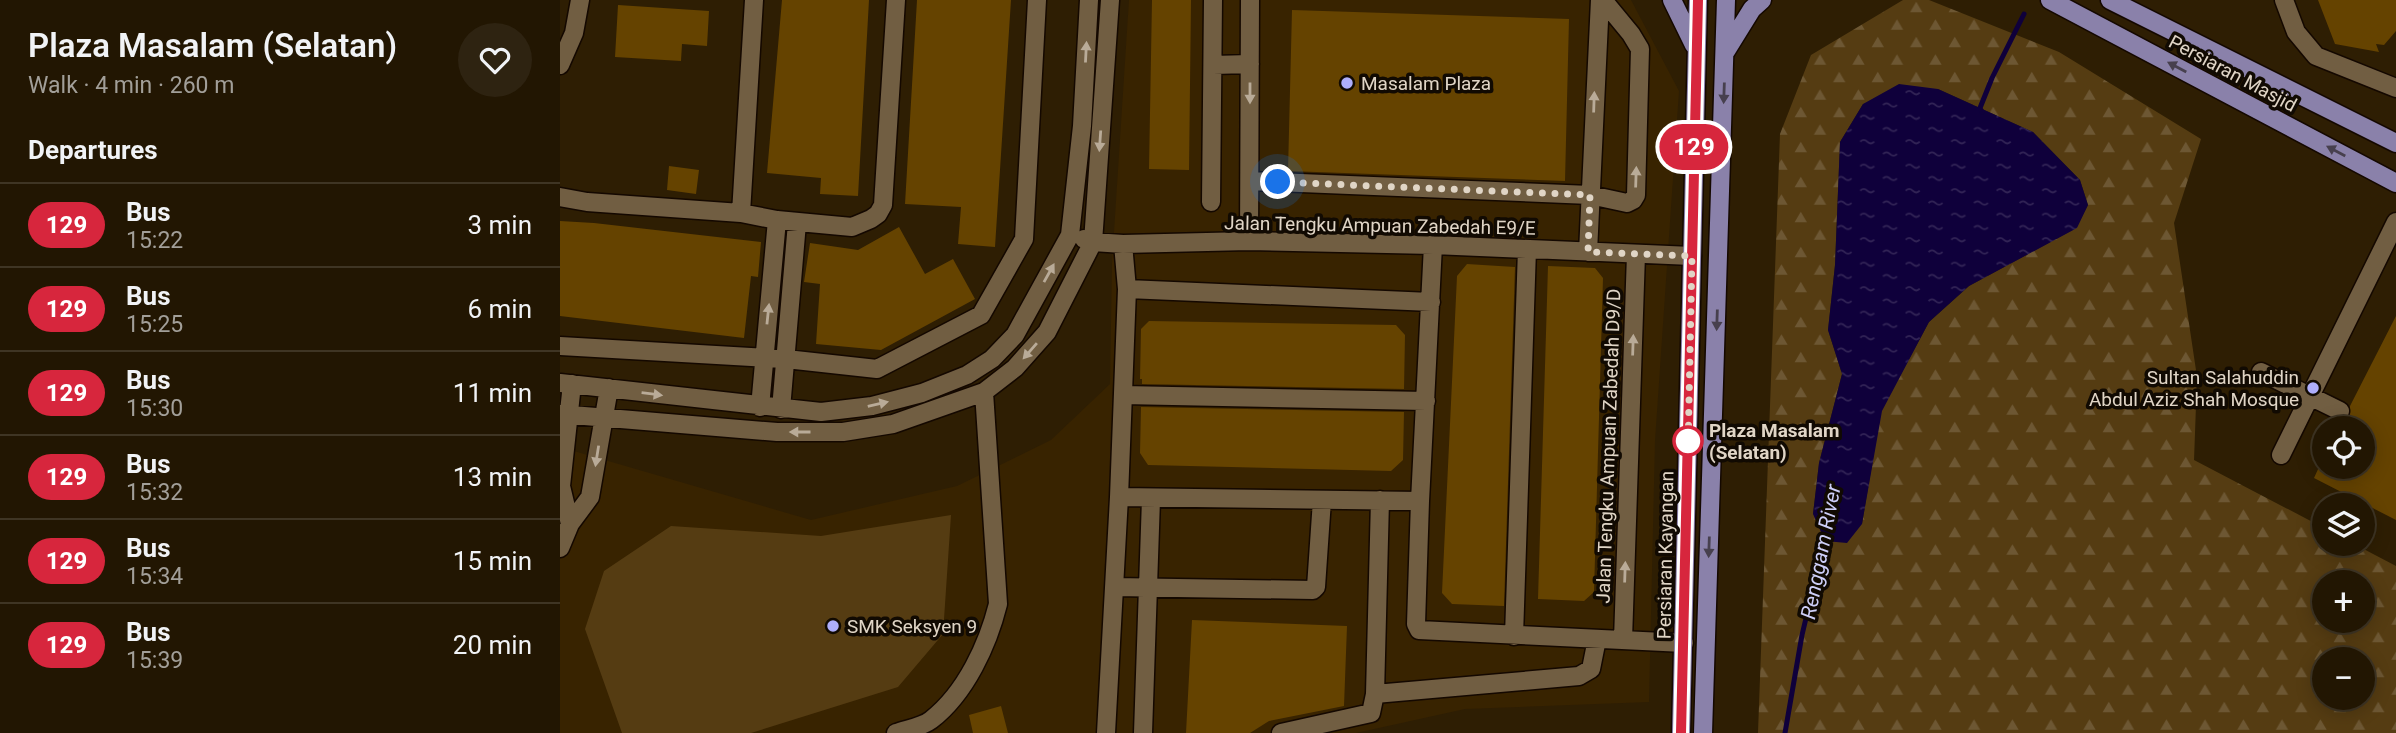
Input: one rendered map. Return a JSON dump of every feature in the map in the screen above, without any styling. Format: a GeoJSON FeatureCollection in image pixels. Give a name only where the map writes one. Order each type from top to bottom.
{"type":"FeatureCollection","features":[{"type":"Feature","properties":{"kind":"main road"},"geometry":{"type":"LineString","coordinates":[[1672,0],[1697,51]]}},
{"type":"Feature","properties":{"kind":"main road","name":"Persiaran Kayangan"},"geometry":{"type":"LineString","coordinates":[[1681,733],[1698,0]]}},
{"type":"Feature","properties":{"kind":"main road"},"geometry":{"type":"LineString","coordinates":[[1703,733],[1726,0]]}},
{"type":"Feature","properties":{"kind":"main road"},"geometry":{"type":"LineString","coordinates":[[1725,52],[1752,9],[1762,0]]}},
{"type":"Feature","properties":{"kind":"main road","name":"Persiaran Masjid"},"geometry":{"type":"LineString","coordinates":[[2050,0],[2396,183]]}},
{"type":"Feature","properties":{"kind":"main road","name":"Persiaran Masjid"},"geometry":{"type":"LineString","coordinates":[[2110,0],[2396,143]]}},
{"type":"Feature","properties":{"kind":"street"},"geometry":{"type":"LineString","coordinates":[[560,65],[574,33],[580,0]]}},
{"type":"Feature","properties":{"kind":"street"},"geometry":{"type":"LineString","coordinates":[[741,213],[754,0]]}},
{"type":"Feature","properties":{"kind":"street"},"geometry":{"type":"LineString","coordinates":[[560,197],[587,202],[741,213],[797,223],[852,227],[871,219],[883,205],[896,0]]}},
{"type":"Feature","properties":{"kind":"street"},"geometry":{"type":"LineString","coordinates":[[560,346],[786,359],[877,369],[981,315],[1024,239],[1037,0]]}},
{"type":"Feature","properties":{"kind":"street"},"geometry":{"type":"LineString","coordinates":[[570,524],[561,486],[566,383],[821,412],[872,406],[922,393],[967,376],[992,359],[1015,335],[1070,235],[1082,126],[1089,0]]}},
{"type":"Feature","properties":{"kind":"street"},"geometry":{"type":"LineString","coordinates":[[564,415],[777,432],[843,432],[893,424],[984,392],[1015,368],[1047,332],[1093,242],[1110,0]]}},
{"type":"Feature","properties":{"kind":"street"},"geometry":{"type":"LineString","coordinates":[[1211,202],[1213,0]]}},
{"type":"Feature","properties":{"kind":"street"},"geometry":{"type":"LineString","coordinates":[[1249,242],[1250,0]]}},
{"type":"Feature","properties":{"kind":"street"},"geometry":{"type":"LineString","coordinates":[[1250,181],[1590,195],[1627,203],[1633,200],[1636,195],[1640,49],[1602,0]]}},
{"type":"Feature","properties":{"kind":"street"},"geometry":{"type":"LineString","coordinates":[[1588,252],[1602,0]]}},
{"type":"Feature","properties":{"kind":"street"},"geometry":{"type":"LineString","coordinates":[[2284,0],[2295,32],[2316,57],[2396,88]]}},
{"type":"Feature","properties":{"kind":"street"},"geometry":{"type":"LineString","coordinates":[[1213,65],[1250,64]]}},
{"type":"Feature","properties":{"kind":"street"},"geometry":{"type":"LineString","coordinates":[[761,407],[777,220]]}},
{"type":"Feature","properties":{"kind":"street"},"geometry":{"type":"LineString","coordinates":[[2281,455],[2310,396],[2389,257],[2396,222]]}},
{"type":"Feature","properties":{"kind":"street"},"geometry":{"type":"LineString","coordinates":[[781,409],[797,223]]}},
{"type":"Feature","properties":{"kind":"street","name":"Jalan Tengku Ampuan Zabedah E9/E"},"geometry":{"type":"LineString","coordinates":[[1070,235],[1093,242],[1123,244],[1249,242],[1433,245],[1692,256]]}},
{"type":"Feature","properties":{"kind":"street"},"geometry":{"type":"LineString","coordinates":[[1106,733],[1127,289],[1123,244]]}},
{"type":"Feature","properties":{"kind":"street"},"geometry":{"type":"LineString","coordinates":[[1433,245],[1420,501],[1416,624],[1419,630],[1684,643]]}},
{"type":"Feature","properties":{"kind":"street"},"geometry":{"type":"LineString","coordinates":[[1514,636],[1527,249]]}},
{"type":"Feature","properties":{"kind":"street","name":"Jalan Tengku Ampuan Zabedah D9/D"},"geometry":{"type":"LineString","coordinates":[[1623,640],[1636,254]]}},
{"type":"Feature","properties":{"kind":"street"},"geometry":{"type":"LineString","coordinates":[[1127,289],[1431,302]]}},
{"type":"Feature","properties":{"kind":"street"},"geometry":{"type":"LineString","coordinates":[[2261,372],[2340,411]]}},
{"type":"Feature","properties":{"kind":"street"},"geometry":{"type":"LineString","coordinates":[[560,548],[570,524],[590,497],[609,388]]}},
{"type":"Feature","properties":{"kind":"street"},"geometry":{"type":"LineString","coordinates":[[896,733],[929,722],[948,704],[965,681],[991,632],[998,604],[984,392]]}},
{"type":"Feature","properties":{"kind":"street"},"geometry":{"type":"LineString","coordinates":[[1123,395],[1426,401]]}},
{"type":"Feature","properties":{"kind":"street"},"geometry":{"type":"LineString","coordinates":[[1119,497],[1420,501]]}},
{"type":"Feature","properties":{"kind":"street"},"geometry":{"type":"LineString","coordinates":[[1143,733],[1151,499]]}},
{"type":"Feature","properties":{"kind":"street"},"geometry":{"type":"LineString","coordinates":[[1114,587],[1308,592],[1316,587],[1321,547],[1322,500]]}},
{"type":"Feature","properties":{"kind":"street"},"geometry":{"type":"LineString","coordinates":[[1281,733],[1371,713],[1375,694],[1380,500]]}},
{"type":"Feature","properties":{"kind":"street"},"geometry":{"type":"LineString","coordinates":[[1375,694],[1579,676],[1591,669],[1597,639]]}},
{"type":"Feature","properties":{"kind":"shaded area"},"geometry":{"type":"Polygon","coordinates":[[[1129,0],[1631,0],[1679,91],[1655,441],[1649,702],[1465,709],[1356,733],[560,733],[560,447],[811,520],[957,486],[1051,440],[1110,384],[1112,263],[1129,0]]]}},
{"type":"Feature","properties":{"kind":"green space"},"geometry":{"type":"Polygon","coordinates":[[[1903,0],[1929,0],[2059,52],[2201,139],[2174,223],[2197,377],[2194,460],[2312,522],[2312,556],[2375,555],[2396,566],[2396,733],[1758,733],[1780,134],[1811,55],[1903,0]],[[1938,89],[1863,104],[1840,142],[1835,265],[1828,330],[1842,374],[1819,463],[1813,514],[1862,524],[1881,411],[1929,322],[1969,286],[2076,228],[2088,205],[2080,180],[2033,132],[1938,89]]]}},
{"type":"Feature","properties":{"kind":"green space"},"geometry":{"type":"Polygon","coordinates":[[[951,515],[943,634],[898,687],[751,733],[622,733],[585,629],[604,571],[671,526],[821,536],[951,515]]]}},
{"type":"Feature","properties":{"kind":"water"},"geometry":{"type":"Polygon","coordinates":[[[1899,84],[1938,89],[2033,132],[2080,180],[2088,205],[2077,228],[1969,286],[1929,322],[1882,411],[1862,524],[1847,543],[1825,541],[1813,514],[1819,463],[1842,374],[1828,330],[1835,265],[1840,142],[1863,104],[1899,84]]]}},
{"type":"Feature","properties":{"kind":"building"},"geometry":{"type":"Polygon","coordinates":[[[782,0],[869,0],[858,196],[820,194],[821,178],[767,173],[782,0]]]}},
{"type":"Feature","properties":{"kind":"building"},"geometry":{"type":"Polygon","coordinates":[[[917,0],[1011,0],[995,247],[958,244],[961,207],[905,204],[917,0]]]}},
{"type":"Feature","properties":{"kind":"building"},"geometry":{"type":"Polygon","coordinates":[[[1152,0],[1191,0],[1189,170],[1149,169],[1152,0]]]}},
{"type":"Feature","properties":{"kind":"building"},"geometry":{"type":"Polygon","coordinates":[[[2318,0],[2396,0],[2396,31],[2384,45],[2376,44],[2379,52],[2335,44],[2318,0]]]}},
{"type":"Feature","properties":{"kind":"building"},"geometry":{"type":"Polygon","coordinates":[[[618,5],[709,11],[707,46],[682,44],[681,61],[615,57],[618,5]]]}},
{"type":"Feature","properties":{"kind":"building"},"geometry":{"type":"Polygon","coordinates":[[[1292,10],[1569,19],[1565,181],[1288,171],[1292,10]]]}},
{"type":"Feature","properties":{"kind":"building"},"geometry":{"type":"Polygon","coordinates":[[[669,166],[699,170],[696,194],[667,190],[669,166]]]}},
{"type":"Feature","properties":{"kind":"building"},"geometry":{"type":"Polygon","coordinates":[[[560,221],[761,242],[758,277],[751,276],[744,338],[560,316],[560,221]]]}},
{"type":"Feature","properties":{"kind":"building"},"geometry":{"type":"Polygon","coordinates":[[[899,227],[925,274],[953,259],[975,299],[881,350],[816,344],[820,284],[804,282],[810,243],[858,250],[899,227]]]}},
{"type":"Feature","properties":{"kind":"building"},"geometry":{"type":"Polygon","coordinates":[[[1467,264],[1515,267],[1504,606],[1452,604],[1442,593],[1457,276],[1467,264]]]}},
{"type":"Feature","properties":{"kind":"building"},"geometry":{"type":"Polygon","coordinates":[[[1548,266],[1595,268],[1603,278],[1594,592],[1584,601],[1538,599],[1548,266]]]}},
{"type":"Feature","properties":{"kind":"building"},"geometry":{"type":"Polygon","coordinates":[[[2396,316],[2396,520],[2375,509],[2375,493],[2343,493],[2316,479],[2375,479],[2375,416],[2350,416],[2350,406],[2396,316]]]}},
{"type":"Feature","properties":{"kind":"building"},"geometry":{"type":"Polygon","coordinates":[[[1149,321],[1396,325],[1405,335],[1404,389],[1142,384],[1141,329],[1149,321]]]}},
{"type":"Feature","properties":{"kind":"building"},"geometry":{"type":"Polygon","coordinates":[[[1141,407],[1404,412],[1403,460],[1391,471],[1148,465],[1140,453],[1141,407]]]}},
{"type":"Feature","properties":{"kind":"building"},"geometry":{"type":"Polygon","coordinates":[[[1192,620],[1347,626],[1344,706],[1269,721],[1250,733],[1186,733],[1192,620]]]}},
{"type":"Feature","properties":{"kind":"building"},"geometry":{"type":"Polygon","coordinates":[[[1001,706],[1008,733],[973,733],[969,715],[1001,706]]]}},
{"type":"Feature","properties":{"kind":"waterway","name":"Renggam River"},"geometry":{"type":"LineString","coordinates":[[1982,112],[1980,108],[1992,78],[2024,14]]}},
{"type":"Feature","properties":{"kind":"waterway","name":"Renggam River"},"geometry":{"type":"LineString","coordinates":[[1785,733],[1802,635],[1826,534]]}},
{"type":"Feature","properties":{"kind":"bus line","name":"129"},"geometry":{"type":"LineString","coordinates":[[1681,733],[1698,0]]}},
{"type":"Feature","properties":{"kind":"place","name":"Masalam Plaza"},"geometry":{"type":"Point","coordinates":[1347,83]}},
{"type":"Feature","properties":{"kind":"place","name":"Sultan Salahuddin Abdul Aziz Shah Mosque"},"geometry":{"type":"Point","coordinates":[2313,388]}},
{"type":"Feature","properties":{"kind":"place","name":"Plaza Masalam (Selatan)"},"geometry":{"type":"Point","coordinates":[1688,441]}},
{"type":"Feature","properties":{"kind":"place","name":"SMK Seksyen 9"},"geometry":{"type":"Point","coordinates":[833,626]}},
{"type":"Feature","properties":{"kind":"route"},"geometry":{"type":"LineString","coordinates":[[1278,182],[1590,195],[1588,252],[1692,256],[1688,450],[1688,441]]}}]}
